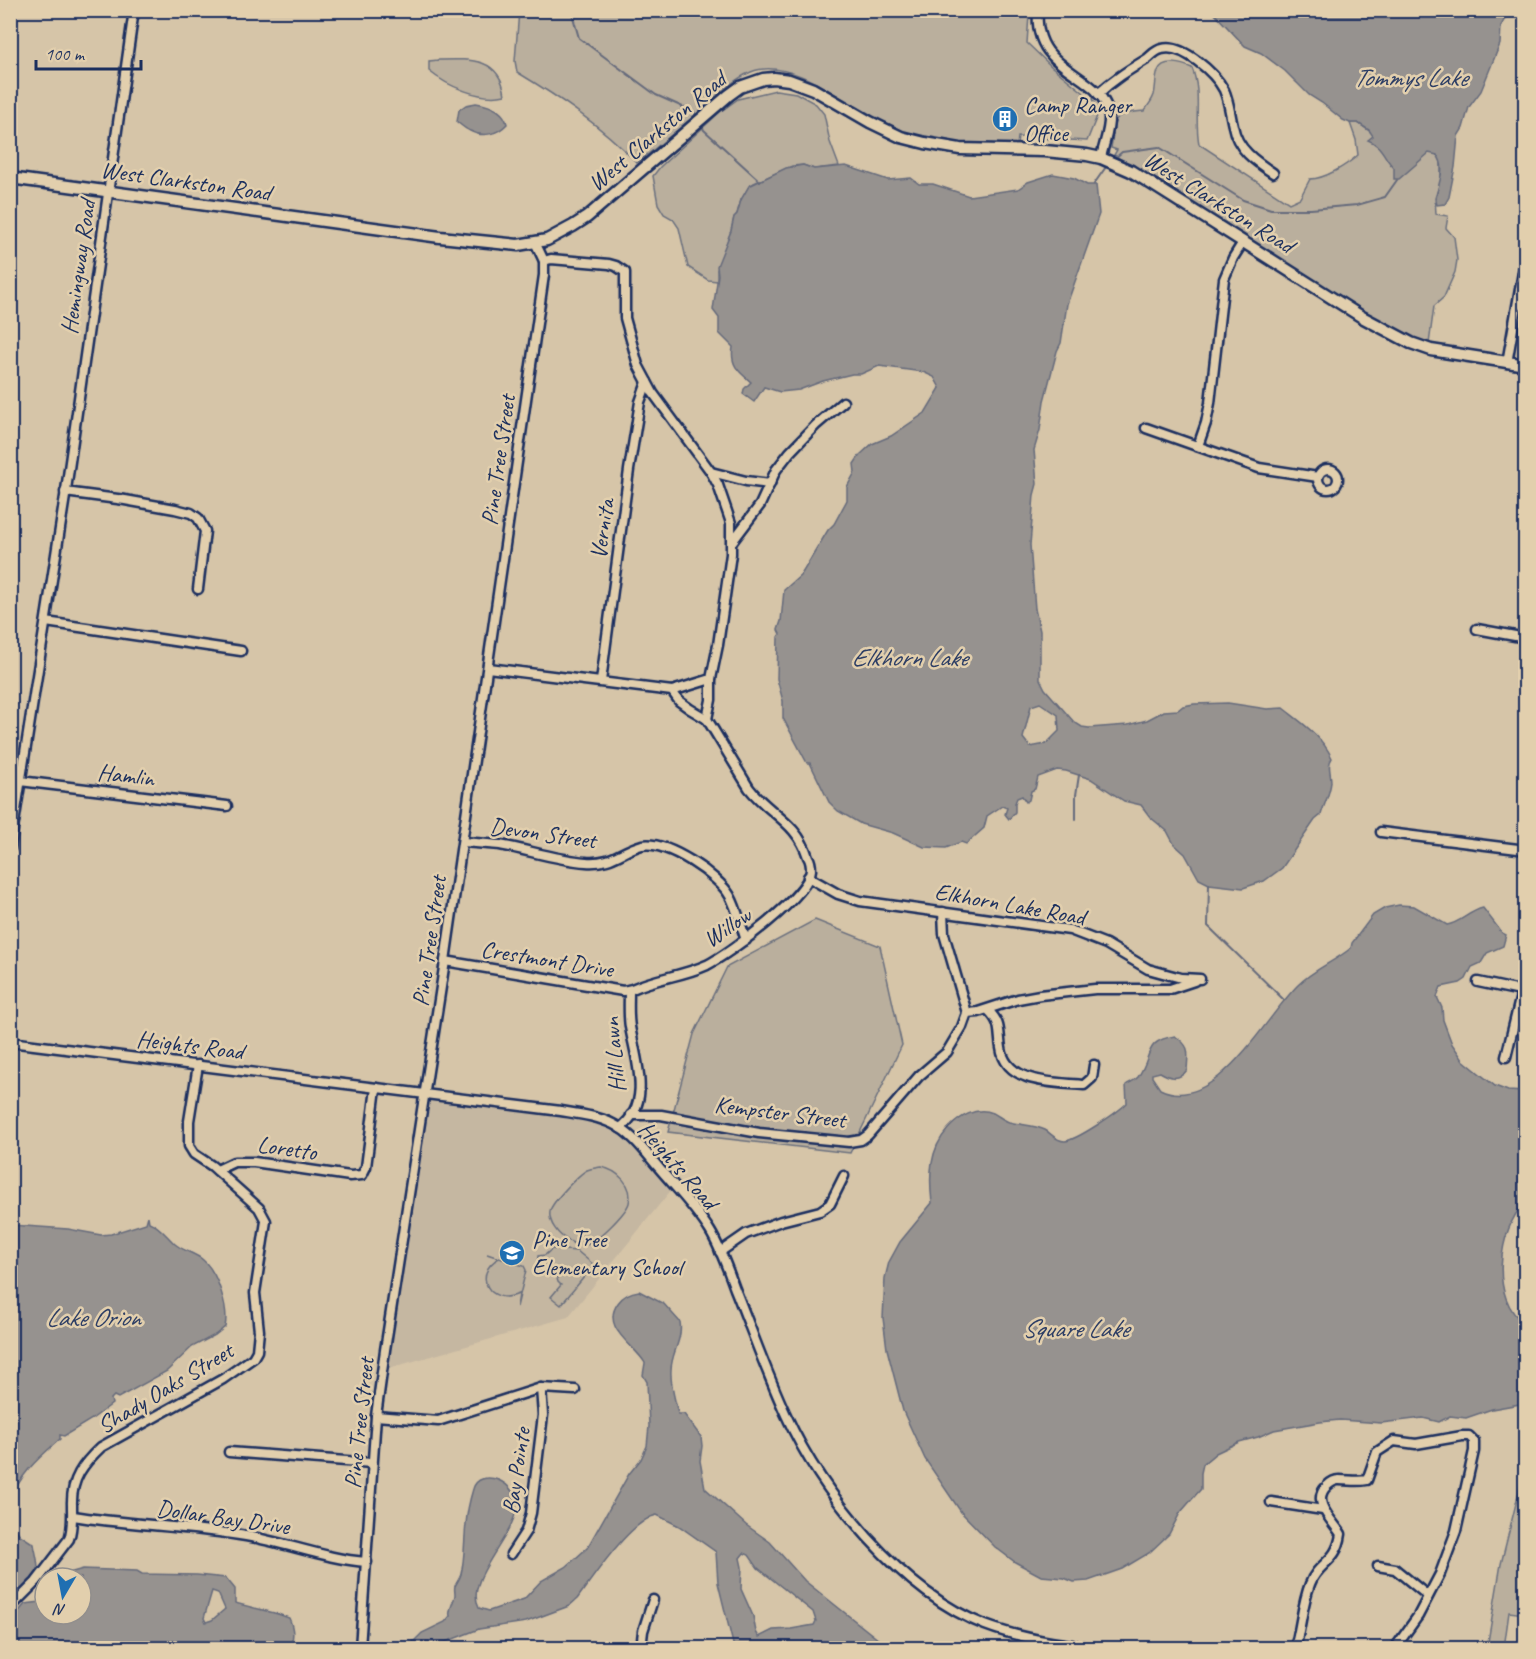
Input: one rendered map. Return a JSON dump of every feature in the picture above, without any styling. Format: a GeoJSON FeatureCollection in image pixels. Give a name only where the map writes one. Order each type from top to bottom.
{"type":"FeatureCollection","features":[{"type":"Feature","properties":{"kind":"main road","name":"West Clarkston Road"},"geometry":{"type":"LineString","coordinates":[[10,178],[487,243],[518,245],[546,240],[587,217],[740,87],[763,79],[789,80],[813,89],[870,123],[901,137],[960,149],[1045,151],[1101,158],[1131,171],[1362,318],[1411,343],[1431,350],[1526,366]]}},
{"type":"Feature","properties":{"kind":"street","name":"Hemingway Road"},"geometry":{"type":"LineString","coordinates":[[10,849],[46,622],[134,10]]}},
{"type":"Feature","properties":{"kind":"street"},"geometry":{"type":"LineString","coordinates":[[1038,10],[1038,32],[1047,51],[1098,94],[1105,104],[1109,118],[1101,158]]}},
{"type":"Feature","properties":{"kind":"street"},"geometry":{"type":"LineString","coordinates":[[1098,94],[1113,80],[1162,48],[1171,48],[1183,53],[1210,72],[1224,90],[1237,140],[1252,159],[1273,173]]}},
{"type":"Feature","properties":{"kind":"street","name":"Pine Tree Street"},"geometry":{"type":"LineString","coordinates":[[360,1648],[376,1416],[446,961],[544,275],[543,261],[536,242]]}},
{"type":"Feature","properties":{"kind":"street"},"geometry":{"type":"LineString","coordinates":[[1198,446],[1210,403],[1224,279],[1233,258],[1243,243]]}},
{"type":"Feature","properties":{"kind":"street"},"geometry":{"type":"LineString","coordinates":[[1507,363],[1526,255]]}},
{"type":"Feature","properties":{"kind":"street"},"geometry":{"type":"LineString","coordinates":[[543,261],[551,259],[597,263],[616,266],[625,272],[625,318],[638,364],[647,382],[718,485],[728,513],[732,542],[707,719]]}},
{"type":"Feature","properties":{"kind":"street","name":"Vernita"},"geometry":{"type":"LineString","coordinates":[[601,681],[640,402],[647,382]]}},
{"type":"Feature","properties":{"kind":"street"},"geometry":{"type":"LineString","coordinates":[[732,542],[760,505],[776,470],[790,452],[843,402]]}},
{"type":"Feature","properties":{"kind":"street"},"geometry":{"type":"LineString","coordinates":[[1146,428],[1259,468],[1318,477]]}},
{"type":"Feature","properties":{"kind":"street"},"geometry":{"type":"LineString","coordinates":[[711,472],[746,482],[770,484]]}},
{"type":"Feature","properties":{"kind":"street"},"geometry":{"type":"LineString","coordinates":[[65,492],[175,509],[191,513],[198,518],[205,531],[198,588]]}},
{"type":"Feature","properties":{"kind":"street"},"geometry":{"type":"LineString","coordinates":[[728,513],[749,522]]}},
{"type":"Feature","properties":{"kind":"street"},"geometry":{"type":"LineString","coordinates":[[46,622],[241,651]]}},
{"type":"Feature","properties":{"kind":"street"},"geometry":{"type":"LineString","coordinates":[[1477,629],[1526,638]]}},
{"type":"Feature","properties":{"kind":"street"},"geometry":{"type":"LineString","coordinates":[[488,668],[672,691],[711,679]]}},
{"type":"Feature","properties":{"kind":"street"},"geometry":{"type":"LineString","coordinates":[[672,691],[679,701],[707,719],[753,793],[793,828],[808,857],[811,871],[808,877]]}},
{"type":"Feature","properties":{"kind":"street","name":"Hamlin"},"geometry":{"type":"LineString","coordinates":[[20,782],[227,806]]}},
{"type":"Feature","properties":{"kind":"street"},"geometry":{"type":"LineString","coordinates":[[1381,831],[1526,850]]}},
{"type":"Feature","properties":{"kind":"street","name":"Devon Street"},"geometry":{"type":"LineString","coordinates":[[463,842],[500,845],[584,862],[599,862],[617,857],[643,845],[662,846],[686,858],[723,886],[731,898],[746,940]]}},
{"type":"Feature","properties":{"kind":"street","name":"Elkhorn Lake Road"},"geometry":{"type":"LineString","coordinates":[[808,877],[838,894],[858,901],[1070,930],[1106,944],[1134,962],[1154,971],[1181,978],[1200,979],[1170,989],[1095,989],[1040,995],[1018,999],[988,1010]]}},
{"type":"Feature","properties":{"kind":"street","name":"Willow"},"geometry":{"type":"LineString","coordinates":[[641,985],[700,968],[733,950],[774,917],[806,883],[808,877]]}},
{"type":"Feature","properties":{"kind":"street"},"geometry":{"type":"LineString","coordinates":[[943,912],[944,934],[967,1013],[988,1010],[998,1021],[1003,1057],[1008,1064],[1030,1080],[1084,1084],[1092,1078],[1094,1065]]}},
{"type":"Feature","properties":{"kind":"street","name":"Crestmont Drive"},"geometry":{"type":"LineString","coordinates":[[446,961],[617,990],[628,990],[641,985]]}},
{"type":"Feature","properties":{"kind":"street"},"geometry":{"type":"LineString","coordinates":[[1478,982],[1524,992],[1506,1058]]}},
{"type":"Feature","properties":{"kind":"street","name":"Hill Lawn"},"geometry":{"type":"LineString","coordinates":[[628,990],[630,1025],[640,1080],[640,1092],[631,1115]]}},
{"type":"Feature","properties":{"kind":"street","name":"Kempster Street"},"geometry":{"type":"LineString","coordinates":[[631,1115],[661,1115],[759,1133],[849,1142],[861,1140],[919,1076],[947,1053],[967,1013]]}},
{"type":"Feature","properties":{"kind":"street","name":"Heights Road"},"geometry":{"type":"LineString","coordinates":[[10,1042],[589,1115],[620,1128],[645,1152],[684,1197],[711,1233],[773,1386],[798,1440],[827,1485],[872,1541],[915,1582],[946,1604],[983,1624],[1010,1634],[1054,1644],[1100,1648]]}},
{"type":"Feature","properties":{"kind":"street","name":"Shady Oaks Street"},"geometry":{"type":"LineString","coordinates":[[10,1608],[36,1582],[62,1550],[71,1531],[74,1484],[80,1469],[90,1457],[101,1448],[223,1379],[253,1358],[257,1351],[259,1331],[255,1293],[266,1221],[260,1208],[217,1170],[194,1154],[189,1146],[189,1121],[198,1065]]}},
{"type":"Feature","properties":{"kind":"street","name":"Loretto"},"geometry":{"type":"LineString","coordinates":[[217,1170],[234,1162],[254,1162],[354,1176],[362,1175],[366,1167],[376,1088]]}},
{"type":"Feature","properties":{"kind":"street"},"geometry":{"type":"LineString","coordinates":[[620,1128],[628,1122],[631,1115]]}},
{"type":"Feature","properties":{"kind":"street"},"geometry":{"type":"LineString","coordinates":[[720,1252],[754,1231],[820,1211],[830,1204],[844,1176]]}},
{"type":"Feature","properties":{"kind":"street"},"geometry":{"type":"LineString","coordinates":[[376,1416],[438,1421],[541,1388],[575,1390]]}},
{"type":"Feature","properties":{"kind":"street","name":"Bay Pointe"},"geometry":{"type":"LineString","coordinates":[[511,1554],[526,1531],[531,1513],[543,1415],[541,1388]]}},
{"type":"Feature","properties":{"kind":"street"},"geometry":{"type":"LineString","coordinates":[[1295,1648],[1311,1582],[1321,1568],[1332,1559],[1339,1546],[1341,1534],[1323,1510],[1321,1496],[1324,1488],[1338,1480],[1358,1482],[1367,1479],[1377,1452],[1394,1441],[1416,1444],[1469,1436],[1474,1441],[1474,1451],[1456,1531],[1440,1574],[1418,1616],[1395,1648]]}},
{"type":"Feature","properties":{"kind":"street"},"geometry":{"type":"LineString","coordinates":[[229,1452],[372,1463]]}},
{"type":"Feature","properties":{"kind":"street"},"geometry":{"type":"LineString","coordinates":[[1271,1502],[1323,1510]]}},
{"type":"Feature","properties":{"kind":"street","name":"Dollar Bay Drive"},"geometry":{"type":"LineString","coordinates":[[73,1516],[243,1535],[334,1558],[367,1562]]}},
{"type":"Feature","properties":{"kind":"street"},"geometry":{"type":"LineString","coordinates":[[1378,1566],[1395,1569],[1428,1596]]}},
{"type":"Feature","properties":{"kind":"street"},"geometry":{"type":"LineString","coordinates":[[641,1648],[645,1623],[653,1600]]}},
{"type":"Feature","properties":{"kind":"shaded area"},"geometry":{"type":"Polygon","coordinates":[[[519,11],[1039,11],[1029,15],[1027,43],[1094,101],[1099,111],[1087,141],[1018,137],[1017,145],[949,142],[920,137],[896,129],[800,76],[783,70],[767,69],[751,72],[733,83],[637,163],[580,113],[517,72],[515,61],[519,11]]]}},
{"type":"Feature","properties":{"kind":"shaded area"},"geometry":{"type":"Polygon","coordinates":[[[1477,11],[1441,160],[1441,180],[1435,198],[1436,214],[1448,216],[1446,228],[1454,237],[1457,260],[1455,272],[1444,297],[1434,306],[1429,344],[1378,322],[1114,155],[1117,150],[1111,148],[1116,119],[1125,114],[1144,111],[1154,95],[1157,74],[1161,67],[1169,63],[1184,65],[1192,68],[1197,87],[1199,144],[1289,203],[1300,198],[1310,179],[1336,171],[1358,155],[1350,123],[1358,123],[1372,133],[1477,11]]]}},
{"type":"Feature","properties":{"kind":"shaded area"},"geometry":{"type":"Polygon","coordinates":[[[429,61],[472,61],[490,67],[497,73],[505,95],[475,94],[445,82],[429,71],[429,61]]]}},
{"type":"Feature","properties":{"kind":"shaded area"},"geometry":{"type":"Polygon","coordinates":[[[776,90],[796,93],[816,104],[824,114],[830,142],[839,166],[814,169],[803,165],[792,166],[749,186],[734,217],[717,270],[717,281],[708,280],[688,267],[679,228],[673,219],[664,214],[658,204],[653,176],[720,112],[738,99],[776,90]]]}},
{"type":"Feature","properties":{"kind":"shaded area"},"geometry":{"type":"Polygon","coordinates":[[[815,920],[880,946],[902,1045],[850,1153],[668,1132],[694,1034],[727,967],[815,920]]]}},
{"type":"Feature","properties":{"kind":"shaded area","name":"Pine Tree Elementary School"},"geometry":{"type":"Polygon","coordinates":[[[427,1097],[596,1120],[613,1126],[628,1137],[672,1189],[568,1317],[386,1369],[427,1097]]]}},
{"type":"Feature","properties":{"kind":"shaded area"},"geometry":{"type":"Polygon","coordinates":[[[601,1167],[613,1171],[627,1184],[629,1203],[617,1220],[597,1239],[586,1245],[575,1244],[565,1239],[555,1229],[550,1211],[560,1195],[578,1177],[587,1170],[601,1167]]]}},
{"type":"Feature","properties":{"kind":"shaded area"},"geometry":{"type":"Polygon","coordinates":[[[552,1249],[577,1251],[594,1265],[561,1305],[551,1297],[561,1285],[556,1275],[548,1269],[541,1271],[537,1266],[538,1256],[545,1255],[552,1249]]]}},
{"type":"Feature","properties":{"kind":"shaded area"},"geometry":{"type":"Polygon","coordinates":[[[487,1254],[524,1266],[526,1270],[517,1307],[519,1294],[509,1297],[500,1296],[488,1287],[485,1280],[486,1272],[499,1258],[487,1254]]]}},
{"type":"Feature","properties":{"kind":"shaded area"},"geometry":{"type":"Polygon","coordinates":[[[1525,1467],[1525,1614],[1509,1612],[1504,1648],[1487,1648],[1501,1564],[1525,1467]]]}},
{"type":"Feature","properties":{"kind":"water","name":"Tommys Lake"},"geometry":{"type":"Polygon","coordinates":[[[1212,11],[1509,11],[1501,26],[1500,44],[1481,91],[1469,107],[1463,128],[1458,136],[1455,167],[1449,197],[1445,204],[1437,205],[1436,201],[1442,172],[1437,155],[1429,153],[1399,179],[1394,179],[1394,168],[1380,148],[1368,140],[1373,136],[1369,130],[1358,123],[1343,120],[1309,95],[1285,71],[1261,53],[1245,46],[1212,11]]]}},
{"type":"Feature","properties":{"kind":"water"},"geometry":{"type":"Polygon","coordinates":[[[476,103],[499,112],[507,124],[495,132],[480,134],[457,122],[459,110],[466,105],[476,103]]]}},
{"type":"Feature","properties":{"kind":"water","name":"Elkhorn Lake"},"geometry":{"type":"Polygon","coordinates":[[[803,165],[814,169],[846,166],[888,180],[911,178],[919,184],[933,184],[969,196],[1018,189],[1028,182],[1053,174],[1074,178],[1087,185],[1096,185],[1099,214],[1067,304],[1061,343],[1044,401],[1040,430],[1034,450],[1037,484],[1030,545],[1035,609],[1040,631],[1040,679],[1045,689],[1074,722],[1082,727],[1128,725],[1147,720],[1164,711],[1178,710],[1183,706],[1228,703],[1267,709],[1283,708],[1310,730],[1332,758],[1328,795],[1321,815],[1315,820],[1282,868],[1264,881],[1243,888],[1209,884],[1199,879],[1185,854],[1174,844],[1167,831],[1150,817],[1141,805],[1124,801],[1091,779],[1066,771],[1057,770],[1038,777],[1029,800],[1026,802],[1022,796],[1017,798],[1015,812],[1009,819],[1005,814],[1007,808],[1002,806],[987,816],[984,828],[966,844],[961,842],[946,848],[924,847],[893,833],[861,824],[838,811],[829,802],[810,763],[807,763],[783,718],[783,701],[777,679],[780,634],[778,630],[784,590],[801,575],[834,524],[847,500],[847,487],[855,472],[854,464],[860,455],[872,444],[891,436],[925,413],[940,388],[934,377],[923,372],[879,366],[861,374],[823,381],[799,390],[780,392],[764,387],[754,402],[743,394],[744,389],[751,382],[736,367],[732,353],[733,347],[719,333],[719,318],[713,310],[718,275],[717,266],[734,217],[749,186],[786,168],[803,165]],[[1040,703],[1031,706],[1023,738],[1030,747],[1046,744],[1059,731],[1058,715],[1040,703]]]}},
{"type":"Feature","properties":{"kind":"water","name":"Square Lake"},"geometry":{"type":"Polygon","coordinates":[[[1399,905],[1414,906],[1447,925],[1483,908],[1506,935],[1503,946],[1487,953],[1481,963],[1472,967],[1466,979],[1460,983],[1441,987],[1437,997],[1452,1044],[1463,1060],[1495,1086],[1508,1091],[1525,1092],[1525,1202],[1509,1229],[1501,1264],[1506,1298],[1514,1313],[1525,1324],[1525,1403],[1492,1409],[1466,1418],[1450,1416],[1439,1422],[1423,1418],[1381,1423],[1340,1420],[1274,1430],[1216,1453],[1203,1464],[1201,1489],[1180,1513],[1169,1534],[1149,1553],[1122,1569],[1088,1581],[1074,1582],[1064,1578],[1041,1576],[1015,1562],[995,1547],[961,1512],[925,1459],[903,1411],[887,1349],[883,1318],[885,1278],[889,1262],[900,1242],[932,1203],[932,1164],[942,1137],[963,1117],[980,1111],[993,1113],[1009,1122],[1041,1128],[1059,1140],[1065,1141],[1078,1136],[1127,1103],[1126,1085],[1138,1077],[1150,1050],[1165,1038],[1175,1036],[1186,1047],[1187,1070],[1178,1077],[1171,1077],[1160,1072],[1152,1074],[1152,1077],[1160,1089],[1180,1094],[1200,1089],[1219,1076],[1237,1059],[1298,985],[1351,948],[1352,943],[1373,915],[1385,908],[1399,905]]]}},
{"type":"Feature","properties":{"kind":"water","name":"Lake Orion"},"geometry":{"type":"Polygon","coordinates":[[[148,1216],[149,1222],[175,1244],[203,1260],[213,1273],[224,1301],[225,1327],[192,1347],[167,1371],[118,1398],[114,1396],[111,1399],[112,1404],[92,1419],[64,1436],[60,1435],[60,1439],[25,1474],[11,1500],[11,1225],[68,1229],[101,1235],[146,1223],[148,1216]]]}},
{"type":"Feature","properties":{"kind":"water"},"geometry":{"type":"Polygon","coordinates":[[[639,1291],[664,1304],[680,1322],[680,1335],[672,1364],[672,1387],[678,1414],[684,1414],[701,1437],[700,1461],[705,1488],[746,1525],[770,1542],[805,1581],[889,1648],[850,1648],[834,1644],[790,1648],[734,1648],[718,1583],[716,1552],[679,1526],[657,1515],[647,1519],[624,1538],[577,1599],[569,1606],[526,1622],[479,1629],[430,1648],[407,1648],[422,1633],[445,1622],[450,1616],[455,1587],[461,1576],[466,1519],[473,1489],[477,1482],[490,1478],[498,1480],[506,1484],[516,1500],[513,1521],[478,1585],[476,1597],[479,1608],[489,1611],[524,1599],[541,1581],[566,1567],[587,1548],[647,1446],[649,1426],[647,1382],[643,1375],[645,1363],[621,1336],[613,1320],[618,1303],[630,1293],[639,1291]],[[744,1553],[740,1558],[741,1589],[759,1637],[773,1630],[814,1625],[816,1621],[813,1612],[758,1568],[749,1555],[744,1553]]]}},
{"type":"Feature","properties":{"kind":"water"},"geometry":{"type":"Polygon","coordinates":[[[10,1521],[20,1535],[34,1544],[38,1566],[33,1566],[32,1581],[10,1602],[10,1521]]]}},
{"type":"Feature","properties":{"kind":"water"},"geometry":{"type":"Polygon","coordinates":[[[93,1569],[226,1578],[235,1589],[235,1603],[289,1618],[293,1637],[288,1648],[11,1648],[11,1621],[25,1604],[33,1603],[33,1626],[93,1626],[93,1569]],[[212,1591],[204,1618],[206,1622],[212,1620],[225,1609],[218,1593],[212,1591]]]}},
{"type":"Feature","properties":{"kind":"waterway"},"geometry":{"type":"LineString","coordinates":[[571,10],[579,38],[656,95],[694,112],[697,117]]}},
{"type":"Feature","properties":{"kind":"waterway"},"geometry":{"type":"LineString","coordinates":[[701,124],[704,130],[760,181]]}},
{"type":"Feature","properties":{"kind":"waterway"},"geometry":{"type":"LineString","coordinates":[[1114,159],[1122,152],[1159,147],[1243,200],[1271,209],[1311,209],[1357,205],[1385,197],[1397,180]]}},
{"type":"Feature","properties":{"kind":"waterway"},"geometry":{"type":"LineString","coordinates":[[1094,184],[1108,164]]}},
{"type":"Feature","properties":{"kind":"waterway"},"geometry":{"type":"LineString","coordinates":[[1076,819],[1079,775]]}},
{"type":"Feature","properties":{"kind":"waterway"},"geometry":{"type":"LineString","coordinates":[[1209,884],[1208,926],[1284,1000]]}},
{"type":"Feature","properties":{"kind":"place","name":"Camp Ranger Office"},"geometry":{"type":"Point","coordinates":[1005,119]}},
{"type":"Feature","properties":{"kind":"place","name":"Pine Tree Elementary School"},"geometry":{"type":"Point","coordinates":[512,1253]}}]}
